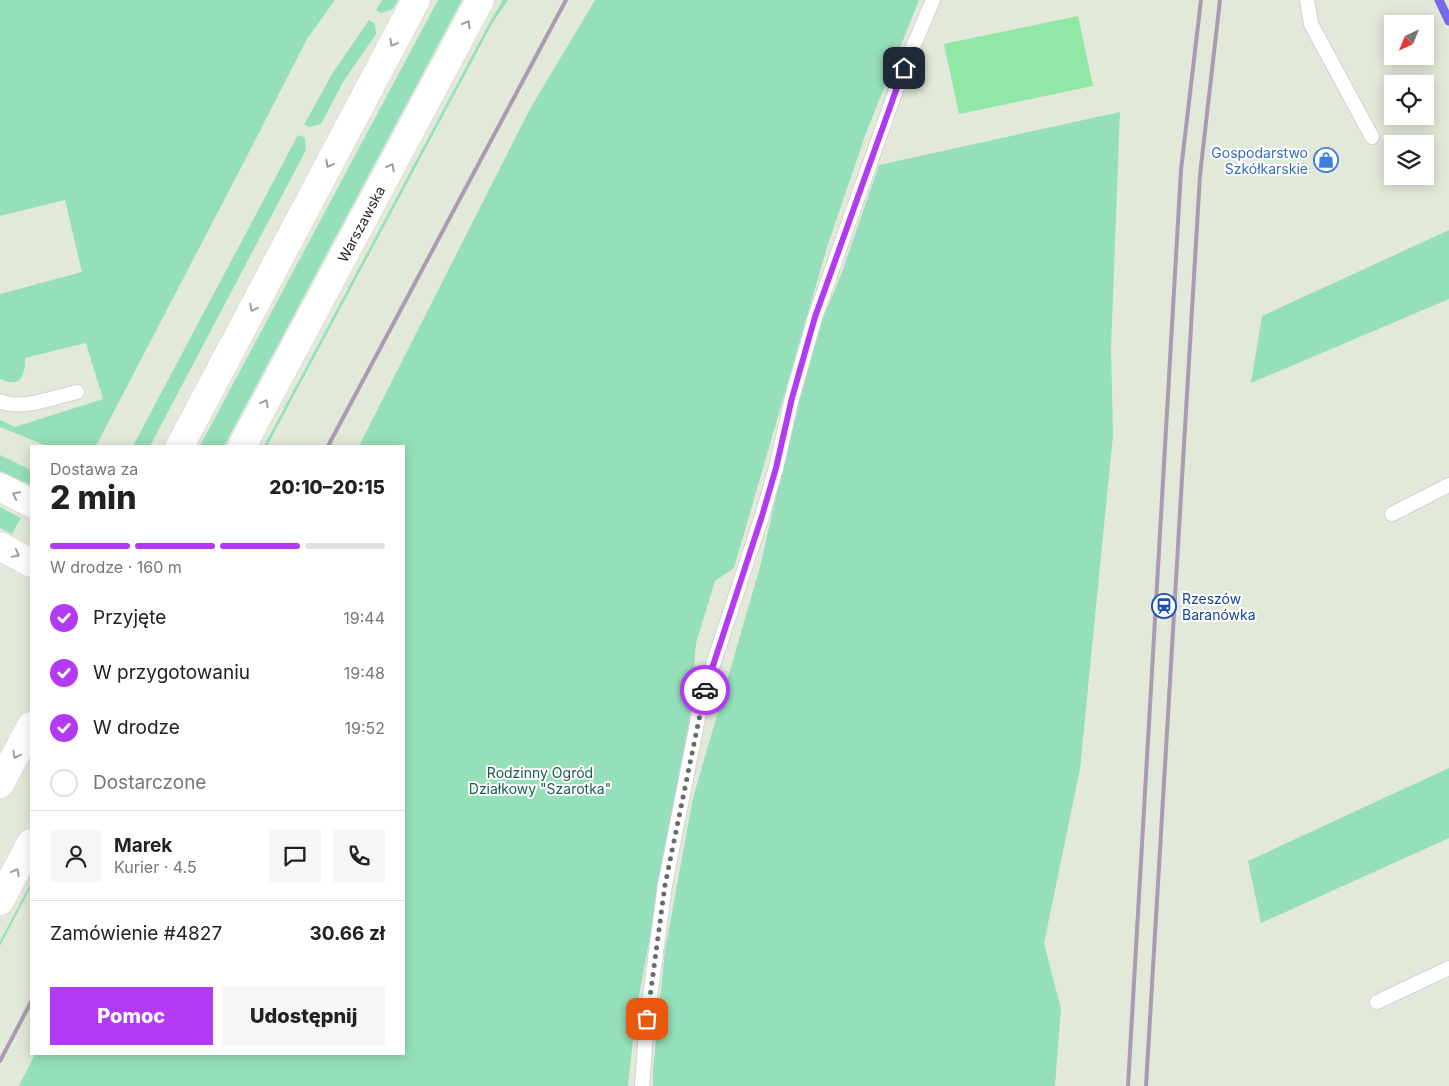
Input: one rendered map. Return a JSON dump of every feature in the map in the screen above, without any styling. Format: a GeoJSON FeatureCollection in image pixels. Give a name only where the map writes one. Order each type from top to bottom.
{"type":"FeatureCollection","features":[{"type":"Feature","properties":{"kind":"main road"},"geometry":{"type":"LineString","coordinates":[[181,445],[416,0]]}},
{"type":"Feature","properties":{"kind":"main road","name":"Warszawska"},"geometry":{"type":"LineString","coordinates":[[243,445],[480,0]]}},
{"type":"Feature","properties":{"kind":"main road"},"geometry":{"type":"LineString","coordinates":[[0,488],[30,503]]}},
{"type":"Feature","properties":{"kind":"main road"},"geometry":{"type":"LineString","coordinates":[[0,546],[30,562]]}},
{"type":"Feature","properties":{"kind":"main road"},"geometry":{"type":"LineString","coordinates":[[0,784],[30,728]]}},
{"type":"Feature","properties":{"kind":"main road"},"geometry":{"type":"LineString","coordinates":[[0,901],[30,845]]}},
{"type":"Feature","properties":{"kind":"lane"},"geometry":{"type":"LineString","coordinates":[[642,1086],[647,1019],[665,885],[702,698],[762,516],[815,317],[904,68],[933,0]]}},
{"type":"Feature","properties":{"kind":"lane"},"geometry":{"type":"LineString","coordinates":[[1307,0],[1311,24],[1372,137]]}},
{"type":"Feature","properties":{"kind":"lane"},"geometry":{"type":"LineString","coordinates":[[0,401],[19,406],[77,392]]}},
{"type":"Feature","properties":{"kind":"lane"},"geometry":{"type":"LineString","coordinates":[[1392,514],[1449,485]]}},
{"type":"Feature","properties":{"kind":"lane"},"geometry":{"type":"LineString","coordinates":[[1377,1002],[1449,968]]}},
{"type":"Feature","properties":{"kind":"green space"},"geometry":{"type":"Polygon","coordinates":[[[0,0],[335,0],[307,39],[95,445],[45,445],[0,427],[0,420],[15,427],[103,399],[86,343],[25,358],[24,371],[20,379],[13,382],[0,379],[0,294],[82,272],[65,200],[0,216],[0,0]]]}},
{"type":"Feature","properties":{"kind":"green space"},"geometry":{"type":"Polygon","coordinates":[[[382,0],[398,0],[393,9],[381,13],[376,10],[382,0]]]}},
{"type":"Feature","properties":{"kind":"green space"},"geometry":{"type":"Polygon","coordinates":[[[438,0],[462,0],[225,445],[201,445],[438,0]]]}},
{"type":"Feature","properties":{"kind":"green space"},"geometry":{"type":"Polygon","coordinates":[[[503,0],[508,0],[493,22],[268,445],[265,445],[503,0]]]}},
{"type":"Feature","properties":{"kind":"green space","name":"Rodzinny Ogród Działkowy \"Szarotka\""},"geometry":{"type":"Polygon","coordinates":[[[595,0],[919,0],[866,133],[828,244],[734,568],[715,581],[696,643],[689,724],[636,1012],[628,1086],[19,1086],[34,1055],[405,1055],[405,445],[360,445],[530,109],[595,0]]]}},
{"type":"Feature","properties":{"kind":"green space"},"geometry":{"type":"Polygon","coordinates":[[[1078,16],[1093,86],[959,114],[944,44],[1078,16]]]}},
{"type":"Feature","properties":{"kind":"green space"},"geometry":{"type":"Polygon","coordinates":[[[369,20],[375,24],[376,34],[343,82],[321,124],[310,127],[304,125],[332,74],[369,20]]]}},
{"type":"Feature","properties":{"kind":"green space"},"geometry":{"type":"Polygon","coordinates":[[[1120,112],[1111,347],[1113,435],[1080,769],[1044,943],[1061,1009],[1055,1086],[653,1086],[665,950],[693,798],[760,567],[792,427],[820,326],[842,272],[879,165],[1120,112]]]}},
{"type":"Feature","properties":{"kind":"green space"},"geometry":{"type":"Polygon","coordinates":[[[298,135],[305,138],[306,150],[151,445],[134,445],[298,135]]]}},
{"type":"Feature","properties":{"kind":"green space"},"geometry":{"type":"Polygon","coordinates":[[[1449,230],[1449,299],[1251,383],[1262,316],[1449,230]]]}},
{"type":"Feature","properties":{"kind":"green space"},"geometry":{"type":"Polygon","coordinates":[[[0,455],[30,470],[30,485],[0,471],[0,455]]]}},
{"type":"Feature","properties":{"kind":"green space"},"geometry":{"type":"Polygon","coordinates":[[[0,507],[21,518],[12,534],[0,528],[0,507]]]}},
{"type":"Feature","properties":{"kind":"green space"},"geometry":{"type":"Polygon","coordinates":[[[1449,768],[1449,838],[1261,923],[1248,861],[1449,768]]]}},
{"type":"Feature","properties":{"kind":"green space"},"geometry":{"type":"Polygon","coordinates":[[[30,885],[30,889],[0,946],[0,941],[30,885]]]}},
{"type":"Feature","properties":{"kind":"waterway"},"geometry":{"type":"LineString","coordinates":[[1439,0],[1449,21]]}},
{"type":"Feature","properties":{"kind":"railway"},"geometry":{"type":"LineString","coordinates":[[329,445],[566,0]]}},
{"type":"Feature","properties":{"kind":"railway"},"geometry":{"type":"LineString","coordinates":[[1128,1086],[1181,170],[1201,0]]}},
{"type":"Feature","properties":{"kind":"railway"},"geometry":{"type":"LineString","coordinates":[[1146,1086],[1200,175],[1220,0]]}},
{"type":"Feature","properties":{"kind":"railway"},"geometry":{"type":"LineString","coordinates":[[0,1061],[30,1004]]}},
{"type":"Feature","properties":{"kind":"way so far"},"geometry":{"type":"LineString","coordinates":[[647,1019],[665,885],[705,690]]}},
{"type":"Feature","properties":{"kind":"place","name":"Gospodarstwo Szkółkarskie"},"geometry":{"type":"Point","coordinates":[1326,160]}},
{"type":"Feature","properties":{"kind":"place","name":"Rzeszów Baranówka"},"geometry":{"type":"Point","coordinates":[1164,606]}},
{"type":"Feature","properties":{"kind":"route"},"geometry":{"type":"LineString","coordinates":[[705,690],[762,516],[815,317],[904,68]]}}]}
